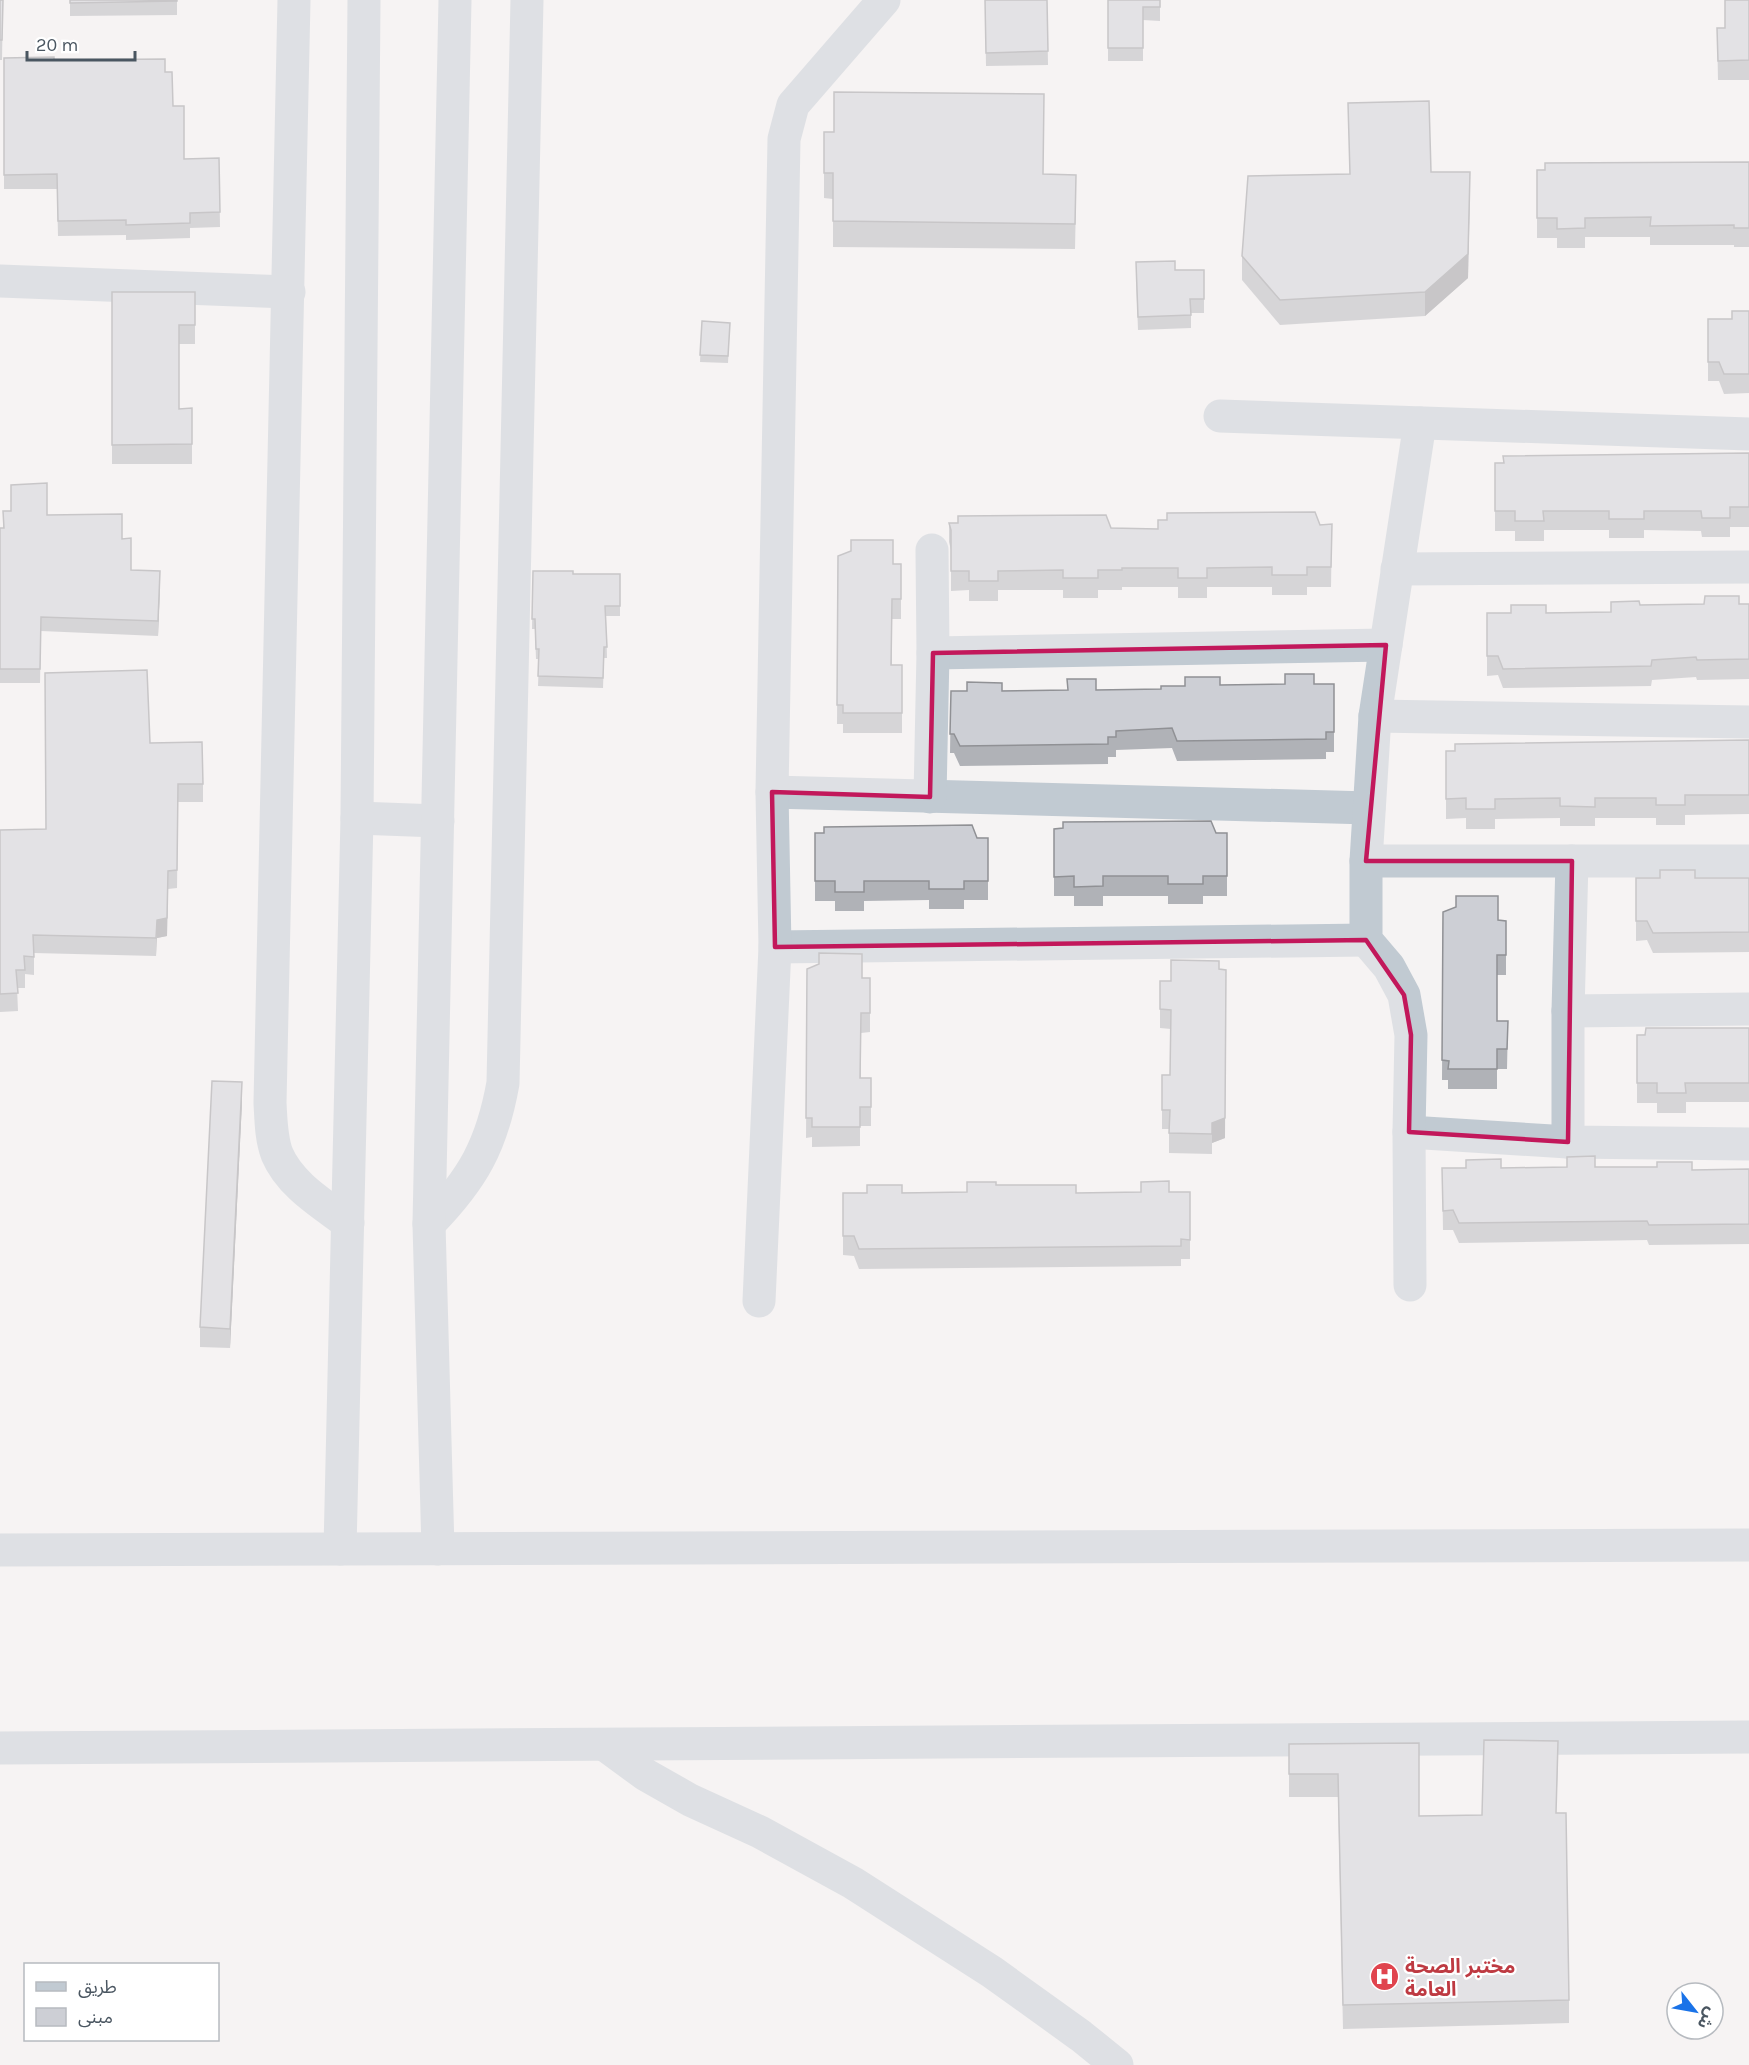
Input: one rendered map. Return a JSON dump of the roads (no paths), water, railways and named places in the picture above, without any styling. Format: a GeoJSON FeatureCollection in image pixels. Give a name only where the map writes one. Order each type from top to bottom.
{"type":"FeatureCollection","features":[{"type":"Feature","properties":{"kind":"street"},"geometry":{"type":"LineString","coordinates":[[294,0],[270,1091],[271,1131],[277,1154],[290,1175],[348,1223]]}},
{"type":"Feature","properties":{"kind":"street"},"geometry":{"type":"LineString","coordinates":[[340,1549],[357,818],[364,0]]}},
{"type":"Feature","properties":{"kind":"street"},"geometry":{"type":"LineString","coordinates":[[438,1549],[429,1224],[455,0]]}},
{"type":"Feature","properties":{"kind":"street"},"geometry":{"type":"LineString","coordinates":[[429,1224],[452,1200],[472,1173],[488,1143],[498,1114],[503,1083],[527,0]]}},
{"type":"Feature","properties":{"kind":"street"},"geometry":{"type":"LineString","coordinates":[[759,1301],[775,947],[772,792],[784,139],[793,105],[884,0]]}},
{"type":"Feature","properties":{"kind":"street"},"geometry":{"type":"LineString","coordinates":[[0,281],[289,292]]}},
{"type":"Feature","properties":{"kind":"street"},"geometry":{"type":"LineString","coordinates":[[1220,416],[1749,434]]}},
{"type":"Feature","properties":{"kind":"street"},"geometry":{"type":"LineString","coordinates":[[1410,1285],[1411,1035],[1404,995],[1389,967],[1366,940],[1366,861],[1375,716],[1420,423]]}},
{"type":"Feature","properties":{"kind":"street"},"geometry":{"type":"LineString","coordinates":[[930,797],[933,652],[932,550]]}},
{"type":"Feature","properties":{"kind":"street"},"geometry":{"type":"LineString","coordinates":[[1397,569],[1749,567]]}},
{"type":"Feature","properties":{"kind":"street"},"geometry":{"type":"LineString","coordinates":[[933,652],[1386,645]]}},
{"type":"Feature","properties":{"kind":"street"},"geometry":{"type":"LineString","coordinates":[[1375,716],[1749,722]]}},
{"type":"Feature","properties":{"kind":"street"},"geometry":{"type":"LineString","coordinates":[[772,792],[1369,808]]}},
{"type":"Feature","properties":{"kind":"street"},"geometry":{"type":"LineString","coordinates":[[357,818],[438,821]]}},
{"type":"Feature","properties":{"kind":"street"},"geometry":{"type":"LineString","coordinates":[[1366,861],[1749,861]]}},
{"type":"Feature","properties":{"kind":"street"},"geometry":{"type":"LineString","coordinates":[[1568,1142],[1568,1011],[1572,861]]}},
{"type":"Feature","properties":{"kind":"street"},"geometry":{"type":"LineString","coordinates":[[775,947],[1366,940]]}},
{"type":"Feature","properties":{"kind":"street"},"geometry":{"type":"LineString","coordinates":[[1568,1011],[1749,1009]]}},
{"type":"Feature","properties":{"kind":"street"},"geometry":{"type":"LineString","coordinates":[[1409,1132],[1568,1142],[1749,1144]]}},
{"type":"Feature","properties":{"kind":"street"},"geometry":{"type":"LineString","coordinates":[[0,1550],[1749,1545]]}},
{"type":"Feature","properties":{"kind":"street"},"geometry":{"type":"LineString","coordinates":[[0,1748],[1749,1737]]}},
{"type":"Feature","properties":{"kind":"street"},"geometry":{"type":"LineString","coordinates":[[605,1745],[646,1775],[690,1800],[760,1832],[853,1883],[992,1972],[1082,2036],[1117,2065]]}},
{"type":"Feature","properties":{"kind":"place","name":"مختبر الصحة العامة"},"geometry":{"type":"Point","coordinates":[1384,1977]}}]}
